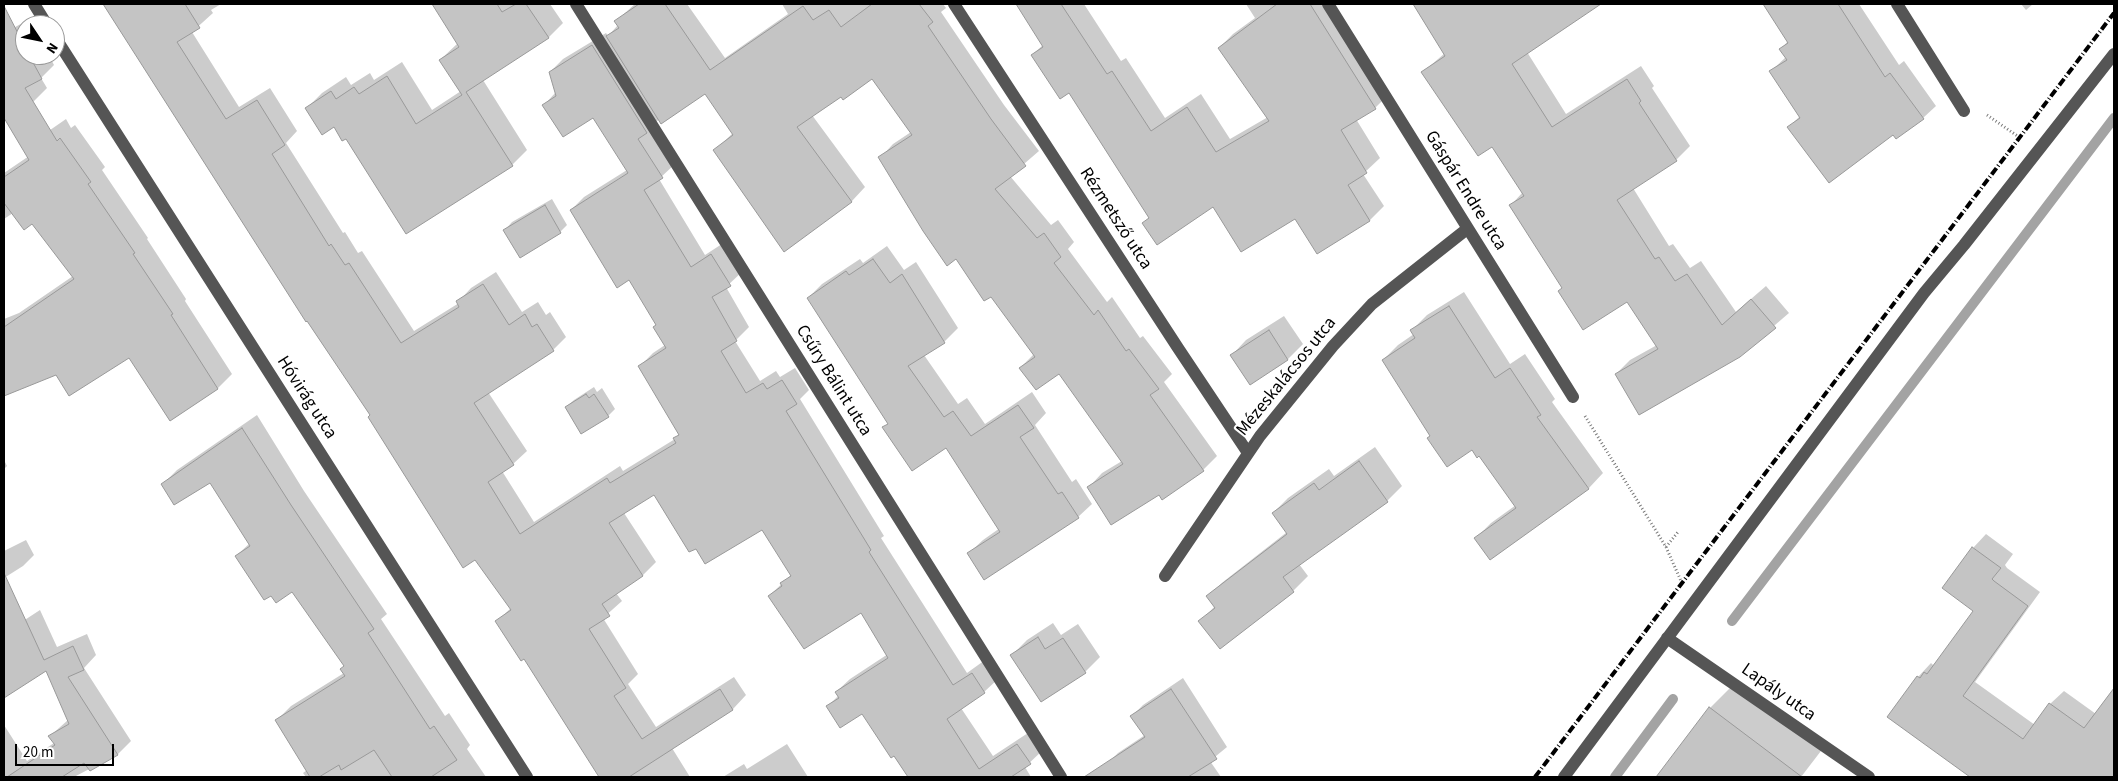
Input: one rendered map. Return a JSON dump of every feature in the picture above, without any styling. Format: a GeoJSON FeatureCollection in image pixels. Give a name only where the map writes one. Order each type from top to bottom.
{"type":"FeatureCollection","features":[{"type":"Feature","properties":{"kind":"street"},"geometry":{"type":"LineString","coordinates":[[34,4],[41,15]]}},
{"type":"Feature","properties":{"kind":"street","name":"Csűry Bálint utca"},"geometry":{"type":"LineString","coordinates":[[576,4],[1061,777]]}},
{"type":"Feature","properties":{"kind":"street","name":"Rézmetsző utca"},"geometry":{"type":"LineString","coordinates":[[954,4],[1248,453]]}},
{"type":"Feature","properties":{"kind":"street","name":"Gáspár Endre utca"},"geometry":{"type":"LineString","coordinates":[[1328,4],[1573,396]]}},
{"type":"Feature","properties":{"kind":"street"},"geometry":{"type":"LineString","coordinates":[[1897,4],[1964,111]]}},
{"type":"Feature","properties":{"kind":"street","name":"Hóvirág utca"},"geometry":{"type":"LineString","coordinates":[[65,53],[527,777]]}},
{"type":"Feature","properties":{"kind":"street"},"geometry":{"type":"LineString","coordinates":[[1564,777],[1924,293],[1964,246],[2114,54]]}},
{"type":"Feature","properties":{"kind":"street","name":"Mézeskalácsos utca"},"geometry":{"type":"LineString","coordinates":[[1165,576],[1272,420],[1354,323],[1386,292],[1467,229]]}},
{"type":"Feature","properties":{"kind":"street","name":"Lapály utca"},"geometry":{"type":"LineString","coordinates":[[1667,638],[1869,777]]}},
{"type":"Feature","properties":{"kind":"path"},"geometry":{"type":"LineString","coordinates":[[1986,114],[2039,151]]}},
{"type":"Feature","properties":{"kind":"path"},"geometry":{"type":"LineString","coordinates":[[1573,396],[1666,547],[1692,604]]}},
{"type":"Feature","properties":{"kind":"path"},"geometry":{"type":"LineString","coordinates":[[1666,547],[1678,532]]}},
{"type":"Feature","properties":{"kind":"building"},"geometry":{"type":"Polygon","coordinates":[[[103,4],[185,4],[200,28],[177,42],[226,119],[257,100],[285,145],[272,154],[329,246],[331,244],[345,265],[349,263],[401,343],[459,307],[456,301],[483,284],[509,325],[525,314],[532,327],[537,324],[554,351],[474,403],[514,465],[488,482],[520,534],[607,478],[610,483],[676,443],[673,438],[679,435],[638,366],[666,348],[653,327],[656,325],[629,280],[617,288],[570,210],[628,173],[593,118],[563,137],[542,105],[556,96],[549,72],[592,45],[647,133],[638,139],[663,178],[644,190],[691,267],[711,254],[731,286],[712,297],[737,341],[721,351],[746,393],[763,383],[767,389],[782,380],[797,404],[786,411],[871,550],[869,552],[953,685],[972,673],[985,693],[947,719],[979,769],[1017,744],[1031,764],[1011,777],[908,777],[894,756],[891,758],[862,714],[840,728],[826,706],[839,698],[835,692],[888,658],[861,613],[804,649],[768,596],[782,586],[780,583],[791,576],[762,530],[705,564],[696,549],[689,552],[654,495],[609,523],[643,576],[602,604],[610,616],[589,629],[626,688],[614,696],[642,739],[720,689],[733,710],[629,777],[599,777],[524,659],[521,661],[495,621],[511,610],[475,560],[463,568],[368,417],[370,415],[306,322],[103,4]]]}},
{"type":"Feature","properties":{"kind":"building"},"geometry":{"type":"Polygon","coordinates":[[[432,4],[497,4],[502,12],[516,4],[526,4],[549,38],[466,92],[513,166],[406,234],[346,139],[342,141],[334,127],[322,135],[305,108],[331,91],[336,99],[354,87],[359,94],[387,76],[416,124],[462,95],[439,60],[459,47],[432,4]]]}},
{"type":"Feature","properties":{"kind":"building"},"geometry":{"type":"Polygon","coordinates":[[[639,4],[665,4],[710,70],[803,6],[813,20],[829,10],[841,27],[872,4],[919,4],[933,22],[928,26],[991,119],[1026,166],[995,189],[1037,238],[1044,233],[1061,257],[1054,263],[1094,315],[1098,310],[1126,351],[1129,349],[1159,389],[1150,395],[1204,471],[1162,500],[1159,495],[1111,525],[1087,487],[1123,464],[1059,374],[1036,390],[1019,368],[1035,357],[991,297],[984,301],[956,259],[947,266],[923,231],[878,157],[912,135],[872,79],[843,100],[841,97],[797,127],[852,202],[784,252],[713,150],[733,135],[705,94],[661,124],[606,36],[619,28],[614,21],[639,4]]]}},
{"type":"Feature","properties":{"kind":"building"},"geometry":{"type":"Polygon","coordinates":[[[1016,4],[1061,4],[1107,74],[1112,71],[1151,131],[1187,107],[1216,152],[1269,121],[1218,48],[1277,4],[1310,4],[1376,109],[1341,130],[1367,173],[1348,185],[1370,221],[1317,254],[1295,219],[1241,252],[1213,207],[1157,245],[1142,223],[1149,218],[1069,93],[1060,99],[1031,55],[1043,47],[1016,4]]]}},
{"type":"Feature","properties":{"kind":"building"},"geometry":{"type":"Polygon","coordinates":[[[1413,4],[1601,4],[1512,64],[1552,127],[1627,79],[1641,101],[1639,103],[1677,161],[1617,200],[1655,259],[1659,257],[1675,281],[1687,274],[1722,325],[1751,299],[1776,328],[1740,357],[1639,415],[1615,374],[1658,349],[1627,302],[1583,330],[1558,291],[1562,288],[1509,205],[1524,196],[1492,147],[1478,156],[1421,72],[1445,56],[1413,4]]]}},
{"type":"Feature","properties":{"kind":"building"},"geometry":{"type":"Polygon","coordinates":[[[1763,4],[1838,4],[1885,77],[1890,73],[1924,119],[1896,139],[1893,135],[1829,183],[1787,127],[1800,118],[1769,71],[1787,60],[1779,49],[1788,43],[1763,4]]]}},
{"type":"Feature","properties":{"kind":"building"},"geometry":{"type":"Polygon","coordinates":[[[4,6],[15,27],[15,65],[34,65],[42,79],[25,88],[57,141],[60,138],[91,182],[88,184],[135,253],[133,254],[173,314],[171,315],[218,389],[170,421],[129,358],[69,396],[56,375],[4,396],[4,327],[74,279],[32,224],[24,230],[4,203],[4,177],[29,160],[4,118],[4,6]]]}},
{"type":"Feature","properties":{"kind":"building"},"geometry":{"type":"Polygon","coordinates":[[[545,205],[561,233],[520,258],[503,230],[545,205]]]}},
{"type":"Feature","properties":{"kind":"building"},"geometry":{"type":"Polygon","coordinates":[[[873,259],[890,283],[902,274],[945,343],[908,366],[944,417],[953,411],[971,436],[1018,405],[1034,428],[1020,437],[1058,494],[1062,492],[1079,518],[984,580],[967,553],[1000,532],[946,448],[912,471],[882,427],[888,424],[807,298],[846,271],[849,275],[873,259]]]}},
{"type":"Feature","properties":{"kind":"building"},"geometry":{"type":"Polygon","coordinates":[[[1449,306],[1495,378],[1510,368],[1541,415],[1537,417],[1589,489],[1490,560],[1474,538],[1516,508],[1479,456],[1477,458],[1472,450],[1447,467],[1427,438],[1430,436],[1382,360],[1415,338],[1410,330],[1449,306]]]}},
{"type":"Feature","properties":{"kind":"building"},"geometry":{"type":"Polygon","coordinates":[[[1269,330],[1288,360],[1250,385],[1230,355],[1269,330]]]}},
{"type":"Feature","properties":{"kind":"building"},"geometry":{"type":"Polygon","coordinates":[[[586,394],[589,398],[594,394],[609,417],[581,434],[565,407],[586,394]]]}},
{"type":"Feature","properties":{"kind":"building"},"geometry":{"type":"Polygon","coordinates":[[[242,428],[374,629],[368,633],[430,729],[434,726],[457,760],[431,777],[392,777],[374,750],[341,770],[339,765],[319,777],[310,777],[275,720],[345,676],[340,669],[344,666],[292,592],[276,603],[271,596],[264,600],[235,556],[250,546],[210,483],[174,505],[161,484],[242,428]]]}},
{"type":"Feature","properties":{"kind":"building"},"geometry":{"type":"Polygon","coordinates":[[[1359,461],[1388,502],[1283,577],[1294,592],[1220,649],[1198,621],[1215,608],[1206,596],[1287,534],[1272,513],[1314,483],[1319,490],[1359,461]]]}},
{"type":"Feature","properties":{"kind":"building"},"geometry":{"type":"Polygon","coordinates":[[[1972,547],[2001,568],[1992,579],[2028,606],[1963,696],[2023,739],[2049,703],[2084,728],[2114,688],[2114,777],[1970,777],[1887,717],[1917,676],[1920,678],[1924,672],[1927,674],[1973,611],[1942,588],[1972,547]]]}},
{"type":"Feature","properties":{"kind":"building"},"geometry":{"type":"Polygon","coordinates":[[[4,573],[44,660],[73,646],[84,670],[68,677],[118,755],[90,771],[84,763],[62,777],[7,777],[55,745],[48,736],[69,724],[46,671],[4,698],[4,573]]]}},
{"type":"Feature","properties":{"kind":"building"},"geometry":{"type":"Polygon","coordinates":[[[1038,637],[1045,649],[1063,638],[1086,673],[1041,702],[1010,655],[1038,637]]]}},
{"type":"Feature","properties":{"kind":"building"},"geometry":{"type":"Polygon","coordinates":[[[1171,689],[1217,759],[1188,777],[1084,777],[1145,737],[1130,716],[1171,689]]]}},
{"type":"Feature","properties":{"kind":"building"},"geometry":{"type":"Polygon","coordinates":[[[1709,707],[1802,777],[1656,777],[1709,707]]]}},
{"type":"Feature","properties":{"kind":"waterway"},"geometry":{"type":"LineString","coordinates":[[1732,621],[2114,118]]}},
{"type":"Feature","properties":{"kind":"waterway"},"geometry":{"type":"LineString","coordinates":[[1615,777],[1673,699]]}},
{"type":"Feature","properties":{"kind":"railway"},"geometry":{"type":"LineString","coordinates":[[1535,777],[2114,13]]}}]}
